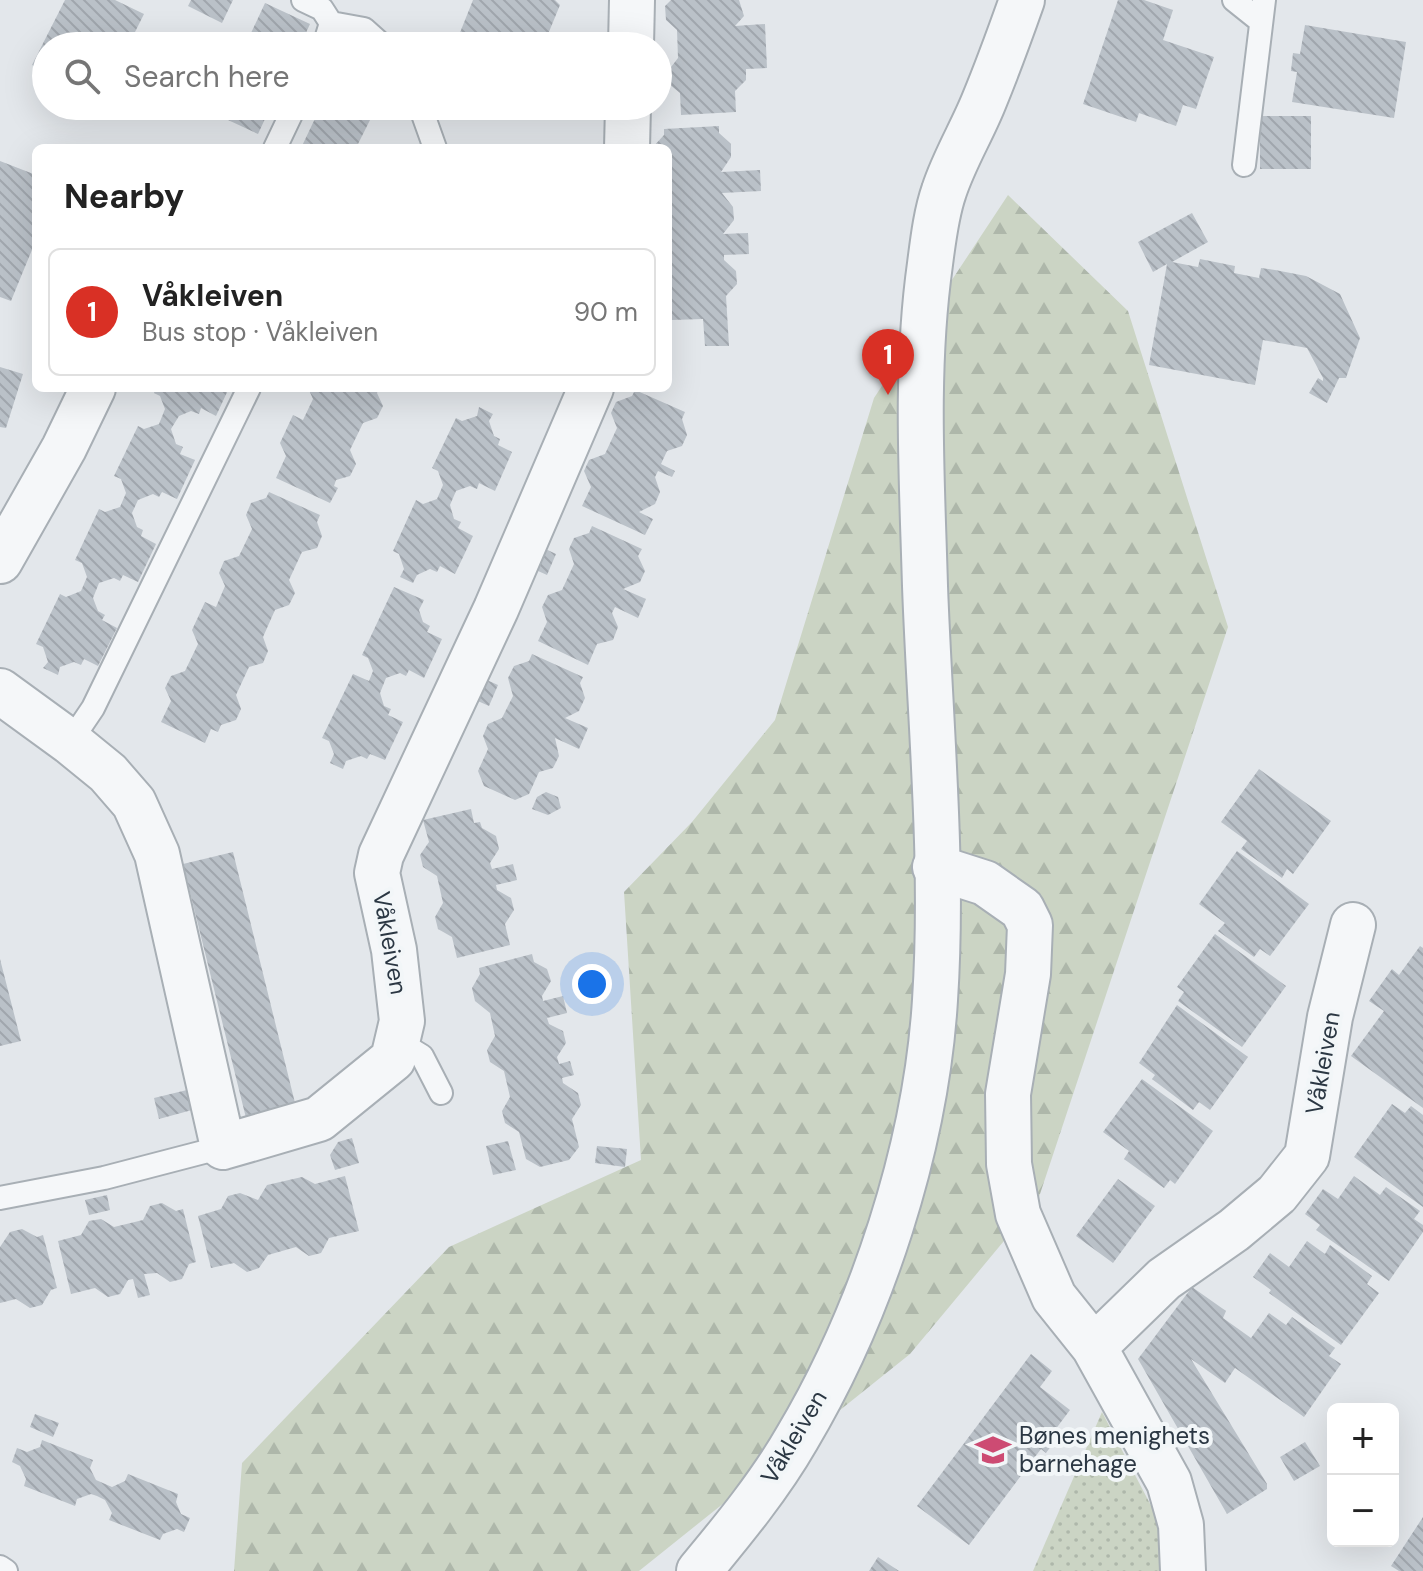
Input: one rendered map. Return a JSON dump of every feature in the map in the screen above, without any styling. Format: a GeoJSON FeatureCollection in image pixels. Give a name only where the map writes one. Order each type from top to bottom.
{"type":"FeatureCollection","features":[{"type":"Feature","properties":{"kind":"street"},"geometry":{"type":"LineString","coordinates":[[631,32],[632,0]]}},
{"type":"Feature","properties":{"kind":"street","name":"Våkleiven"},"geometry":{"type":"LineString","coordinates":[[699,1571],[734,1530],[797,1440],[840,1359],[876,1268],[905,1169],[926,1079],[935,999],[935,867],[920,436],[922,346],[930,264],[943,192],[983,103],[1022,0]]}},
{"type":"Feature","properties":{"kind":"street"},"geometry":{"type":"LineString","coordinates":[[627,144],[628,120]]}},
{"type":"Feature","properties":{"kind":"street"},"geometry":{"type":"LineString","coordinates":[[0,561],[57,461],[91,392]]}},
{"type":"Feature","properties":{"kind":"street","name":"Våkleiven"},"geometry":{"type":"LineString","coordinates":[[399,1042],[402,1021],[394,950],[377,873],[381,855],[496,609],[589,392]]}},
{"type":"Feature","properties":{"kind":"street"},"geometry":{"type":"LineString","coordinates":[[0,691],[108,773],[134,803],[157,854],[223,1147],[319,1119],[393,1059],[399,1042]]}},
{"type":"Feature","properties":{"kind":"street"},"geometry":{"type":"LineString","coordinates":[[935,867],[985,883],[1022,909],[1030,925],[1028,974],[1008,1094],[1009,1164],[1018,1214],[1054,1297],[1094,1347],[1169,1482],[1181,1525],[1183,1571]]}},
{"type":"Feature","properties":{"kind":"street","name":"Våkleiven"},"geometry":{"type":"LineString","coordinates":[[1094,1347],[1164,1279],[1234,1230],[1277,1194],[1307,1156],[1330,1017],[1353,925]]}},
{"type":"Feature","properties":{"kind":"lane"},"geometry":{"type":"LineString","coordinates":[[303,0],[322,9],[331,23],[367,32]]}},
{"type":"Feature","properties":{"kind":"lane"},"geometry":{"type":"LineString","coordinates":[[1234,0],[1262,10],[1244,165]]}},
{"type":"Feature","properties":{"kind":"lane"},"geometry":{"type":"LineString","coordinates":[[328,32],[331,23]]}},
{"type":"Feature","properties":{"kind":"lane"},"geometry":{"type":"LineString","coordinates":[[277,144],[288,120]]}},
{"type":"Feature","properties":{"kind":"lane"},"geometry":{"type":"LineString","coordinates":[[425,120],[434,144]]}},
{"type":"Feature","properties":{"kind":"lane"},"geometry":{"type":"LineString","coordinates":[[70,742],[93,708],[247,392]]}},
{"type":"Feature","properties":{"kind":"lane"},"geometry":{"type":"LineString","coordinates":[[399,1042],[422,1056],[441,1093]]}},
{"type":"Feature","properties":{"kind":"lane"},"geometry":{"type":"LineString","coordinates":[[0,1198],[104,1178],[223,1147]]}},
{"type":"Feature","properties":{"kind":"lane"},"geometry":{"type":"LineString","coordinates":[[0,1567],[6,1571]]}},
{"type":"Feature","properties":{"kind":"green space"},"geometry":{"type":"Polygon","coordinates":[[[1008,195],[1128,311],[1228,627],[1038,1200],[910,1354],[639,1571],[234,1571],[242,1463],[449,1247],[641,1160],[624,892],[692,822],[775,720],[874,398],[1008,195]]]}},
{"type":"Feature","properties":{"kind":"green space"},"geometry":{"type":"Polygon","coordinates":[[[1102,1412],[1169,1540],[1167,1571],[1033,1571],[1102,1412]]]}},
{"type":"Feature","properties":{"kind":"building"},"geometry":{"type":"Polygon","coordinates":[[[65,0],[115,0],[144,14],[135,32],[49,32],[65,0]]]}},
{"type":"Feature","properties":{"kind":"building"},"geometry":{"type":"Polygon","coordinates":[[[191,0],[233,0],[222,23],[188,6],[191,0]]]}},
{"type":"Feature","properties":{"kind":"building"},"geometry":{"type":"Polygon","coordinates":[[[473,0],[555,0],[560,5],[549,32],[460,32],[473,0]]]}},
{"type":"Feature","properties":{"kind":"building"},"geometry":{"type":"Polygon","coordinates":[[[671,0],[739,0],[744,16],[735,26],[765,24],[767,68],[746,69],[746,80],[735,91],[736,112],[681,115],[680,93],[672,86],[672,66],[678,58],[677,30],[666,20],[665,6],[671,0]]]}},
{"type":"Feature","properties":{"kind":"building"},"geometry":{"type":"Polygon","coordinates":[[[1118,0],[1144,0],[1173,10],[1163,40],[1214,57],[1196,109],[1183,105],[1176,126],[1139,113],[1136,122],[1083,104],[1118,0]]]}},
{"type":"Feature","properties":{"kind":"building"},"geometry":{"type":"Polygon","coordinates":[[[265,3],[310,24],[306,32],[252,32],[265,3]]]}},
{"type":"Feature","properties":{"kind":"building"},"geometry":{"type":"Polygon","coordinates":[[[1305,25],[1406,42],[1394,118],[1292,102],[1297,72],[1291,71],[1293,53],[1300,54],[1305,25]]]}},
{"type":"Feature","properties":{"kind":"building"},"geometry":{"type":"Polygon","coordinates":[[[1260,116],[1311,116],[1311,169],[1260,169],[1260,116]]]}},
{"type":"Feature","properties":{"kind":"building"},"geometry":{"type":"Polygon","coordinates":[[[228,120],[264,120],[258,134],[228,120]]]}},
{"type":"Feature","properties":{"kind":"building"},"geometry":{"type":"Polygon","coordinates":[[[314,120],[370,120],[358,144],[303,144],[314,120]]]}},
{"type":"Feature","properties":{"kind":"building"},"geometry":{"type":"Polygon","coordinates":[[[719,126],[719,133],[731,144],[731,157],[721,172],[760,170],[761,191],[722,193],[733,207],[734,220],[723,234],[748,233],[749,254],[724,255],[724,260],[736,271],[737,284],[726,296],[729,346],[705,346],[703,319],[672,320],[672,144],[656,144],[664,135],[664,129],[719,126]]]}},
{"type":"Feature","properties":{"kind":"building"},"geometry":{"type":"Polygon","coordinates":[[[0,161],[32,173],[32,250],[11,301],[0,297],[0,161]]]}},
{"type":"Feature","properties":{"kind":"building"},"geometry":{"type":"Polygon","coordinates":[[[1192,213],[1208,242],[1172,262],[1198,267],[1200,259],[1235,266],[1234,273],[1259,278],[1261,268],[1275,270],[1306,276],[1340,294],[1360,338],[1346,378],[1339,378],[1327,403],[1309,393],[1318,378],[1323,381],[1323,378],[1307,348],[1263,340],[1255,385],[1149,365],[1167,264],[1153,272],[1138,242],[1192,213]]]}},
{"type":"Feature","properties":{"kind":"building"},"geometry":{"type":"Polygon","coordinates":[[[0,367],[23,374],[6,428],[0,427],[0,367]]]}},
{"type":"Feature","properties":{"kind":"building"},"geometry":{"type":"Polygon","coordinates":[[[227,392],[216,416],[201,408],[199,414],[191,411],[179,416],[171,429],[176,444],[183,447],[180,454],[195,460],[177,499],[162,492],[159,497],[153,494],[138,500],[132,513],[137,527],[143,530],[141,536],[156,544],[138,582],[123,575],[120,581],[114,578],[99,583],[93,598],[98,611],[105,615],[102,620],[117,628],[98,666],[84,659],[81,665],[74,662],[60,667],[58,675],[43,668],[48,662],[43,647],[36,644],[60,594],[66,597],[81,591],[87,577],[82,563],[75,560],[99,509],[105,512],[120,507],[126,493],[121,479],[114,476],[138,426],[144,429],[159,424],[165,409],[160,396],[154,393],[227,392]]]}},
{"type":"Feature","properties":{"kind":"building"},"geometry":{"type":"Polygon","coordinates":[[[310,392],[377,392],[383,406],[377,418],[363,423],[350,450],[356,464],[350,476],[336,480],[334,486],[338,488],[330,503],[276,478],[286,456],[280,443],[293,415],[303,420],[313,399],[310,392]]]}},
{"type":"Feature","properties":{"kind":"building"},"geometry":{"type":"Polygon","coordinates":[[[634,392],[640,392],[685,412],[682,419],[687,435],[682,446],[667,451],[661,464],[675,471],[672,477],[658,471],[655,477],[660,492],[655,504],[639,512],[653,519],[645,535],[582,506],[591,487],[584,471],[589,460],[605,454],[617,428],[611,413],[616,402],[632,396],[634,392]]]}},
{"type":"Feature","properties":{"kind":"building"},"geometry":{"type":"Polygon","coordinates":[[[479,407],[493,414],[489,421],[494,436],[500,439],[498,445],[512,452],[495,491],[479,483],[477,489],[470,486],[456,491],[450,505],[454,519],[461,522],[458,528],[473,536],[455,574],[440,566],[437,572],[430,569],[417,575],[413,583],[400,577],[404,569],[399,554],[393,551],[416,500],[423,504],[437,499],[443,485],[438,471],[432,468],[456,418],[462,421],[477,416],[479,407]]]}},
{"type":"Feature","properties":{"kind":"building"},"geometry":{"type":"Polygon","coordinates":[[[269,492],[320,515],[317,522],[322,536],[317,548],[302,552],[289,580],[295,593],[289,605],[275,610],[263,637],[268,651],[263,663],[249,667],[236,695],[241,709],[236,720],[221,725],[218,732],[211,729],[205,743],[161,722],[171,701],[165,688],[171,676],[185,671],[198,644],[192,630],[205,602],[216,607],[225,586],[219,573],[224,561],[239,556],[252,529],[246,515],[251,503],[266,498],[269,492]]]}},
{"type":"Feature","properties":{"kind":"building"},"geometry":{"type":"Polygon","coordinates":[[[592,526],[642,549],[638,556],[645,571],[640,582],[623,589],[646,599],[638,618],[615,607],[612,613],[618,627],[613,640],[597,644],[588,665],[538,641],[547,622],[542,607],[548,595],[562,590],[574,564],[569,549],[574,538],[589,533],[592,526]]]}},
{"type":"Feature","properties":{"kind":"building"},"geometry":{"type":"Polygon","coordinates":[[[537,545],[556,554],[547,575],[527,566],[537,545]]]}},
{"type":"Feature","properties":{"kind":"building"},"geometry":{"type":"Polygon","coordinates":[[[394,587],[424,600],[419,610],[423,622],[430,626],[427,632],[442,639],[424,678],[409,670],[406,676],[400,673],[386,678],[380,693],[384,706],[391,709],[388,715],[403,722],[385,760],[370,754],[367,759],[361,756],[346,761],[343,769],[330,763],[334,754],[329,741],[322,738],[353,674],[369,681],[373,671],[368,658],[362,655],[394,587]]]}},
{"type":"Feature","properties":{"kind":"building"},"geometry":{"type":"Polygon","coordinates":[[[532,654],[583,677],[580,683],[585,698],[579,711],[565,718],[588,728],[579,749],[555,738],[559,756],[553,768],[539,772],[529,794],[515,800],[484,786],[478,771],[488,749],[483,736],[488,724],[502,718],[513,696],[508,678],[514,666],[529,661],[532,654]]]}},
{"type":"Feature","properties":{"kind":"building"},"geometry":{"type":"Polygon","coordinates":[[[480,677],[498,685],[489,706],[471,698],[480,677]]]}},
{"type":"Feature","properties":{"kind":"building"},"geometry":{"type":"Polygon","coordinates":[[[1259,769],[1331,821],[1293,874],[1287,869],[1282,878],[1241,849],[1247,841],[1221,822],[1259,769]]]}},
{"type":"Feature","properties":{"kind":"building"},"geometry":{"type":"Polygon","coordinates":[[[546,792],[558,797],[561,808],[548,815],[532,809],[537,797],[546,792]]]}},
{"type":"Feature","properties":{"kind":"building"},"geometry":{"type":"Polygon","coordinates":[[[471,809],[474,823],[480,822],[482,828],[496,836],[499,849],[490,863],[492,869],[513,864],[517,880],[496,885],[497,890],[511,898],[514,910],[505,924],[510,945],[457,958],[452,937],[438,929],[435,917],[443,903],[437,876],[423,867],[420,855],[429,842],[423,820],[471,809]]]}},
{"type":"Feature","properties":{"kind":"building"},"geometry":{"type":"Polygon","coordinates":[[[1237,851],[1309,904],[1270,956],[1260,949],[1254,957],[1218,931],[1225,923],[1199,904],[1237,851]]]}},
{"type":"Feature","properties":{"kind":"building"},"geometry":{"type":"Polygon","coordinates":[[[233,852],[296,1107],[247,1122],[183,864],[233,852]]]}},
{"type":"Feature","properties":{"kind":"building"},"geometry":{"type":"Polygon","coordinates":[[[1215,934],[1286,986],[1242,1047],[1178,1001],[1184,992],[1177,987],[1215,934]]]}},
{"type":"Feature","properties":{"kind":"building"},"geometry":{"type":"Polygon","coordinates":[[[1420,946],[1423,948],[1423,1108],[1351,1056],[1384,1011],[1369,1001],[1392,969],[1399,975],[1420,946]]]}},
{"type":"Feature","properties":{"kind":"building"},"geometry":{"type":"Polygon","coordinates":[[[532,954],[534,962],[547,969],[551,981],[542,996],[543,1001],[563,996],[567,1013],[547,1018],[549,1024],[563,1031],[566,1043],[557,1057],[559,1064],[570,1061],[574,1075],[562,1078],[563,1083],[578,1093],[581,1105],[572,1119],[579,1147],[569,1160],[540,1167],[526,1159],[519,1132],[505,1123],[502,1111],[510,1097],[504,1071],[490,1062],[487,1050],[495,1036],[490,1013],[475,1001],[472,988],[480,974],[479,968],[532,954]]]}},
{"type":"Feature","properties":{"kind":"building"},"geometry":{"type":"Polygon","coordinates":[[[0,959],[21,1041],[0,1046],[0,959]]]}},
{"type":"Feature","properties":{"kind":"building"},"geometry":{"type":"Polygon","coordinates":[[[1177,1005],[1248,1057],[1210,1110],[1199,1102],[1193,1110],[1152,1079],[1155,1075],[1139,1063],[1177,1005]]]}},
{"type":"Feature","properties":{"kind":"building"},"geometry":{"type":"Polygon","coordinates":[[[1142,1079],[1213,1131],[1175,1184],[1170,1180],[1164,1188],[1124,1159],[1129,1151],[1103,1132],[1142,1079]]]}},
{"type":"Feature","properties":{"kind":"building"},"geometry":{"type":"Polygon","coordinates":[[[187,1090],[192,1110],[159,1119],[154,1098],[187,1090]]]}},
{"type":"Feature","properties":{"kind":"building"},"geometry":{"type":"Polygon","coordinates":[[[1392,1104],[1405,1113],[1411,1106],[1423,1115],[1423,1207],[1354,1157],[1392,1104]]]}},
{"type":"Feature","properties":{"kind":"building"},"geometry":{"type":"Polygon","coordinates":[[[352,1138],[359,1163],[335,1170],[330,1155],[338,1142],[352,1138]]]}},
{"type":"Feature","properties":{"kind":"building"},"geometry":{"type":"Polygon","coordinates":[[[508,1141],[516,1170],[493,1175],[486,1146],[508,1141]]]}},
{"type":"Feature","properties":{"kind":"building"},"geometry":{"type":"Polygon","coordinates":[[[597,1146],[627,1149],[625,1167],[595,1163],[597,1146]]]}},
{"type":"Feature","properties":{"kind":"building"},"geometry":{"type":"Polygon","coordinates":[[[345,1176],[359,1231],[329,1238],[321,1253],[309,1256],[296,1247],[268,1255],[259,1268],[247,1272],[234,1263],[211,1268],[198,1216],[221,1209],[228,1196],[240,1193],[258,1200],[267,1185],[302,1177],[315,1184],[345,1176]]]}},
{"type":"Feature","properties":{"kind":"building"},"geometry":{"type":"Polygon","coordinates":[[[1354,1176],[1380,1195],[1386,1187],[1420,1211],[1414,1219],[1423,1225],[1423,1232],[1389,1281],[1316,1230],[1320,1225],[1305,1214],[1323,1189],[1338,1199],[1354,1176]]]}},
{"type":"Feature","properties":{"kind":"building"},"geometry":{"type":"Polygon","coordinates":[[[1118,1179],[1155,1206],[1113,1263],[1076,1236],[1118,1179]]]}},
{"type":"Feature","properties":{"kind":"building"},"geometry":{"type":"Polygon","coordinates":[[[107,1195],[110,1210],[89,1215],[85,1200],[107,1195]]]}},
{"type":"Feature","properties":{"kind":"building"},"geometry":{"type":"Polygon","coordinates":[[[162,1203],[176,1211],[183,1209],[196,1262],[189,1264],[182,1279],[170,1282],[157,1273],[144,1274],[150,1295],[138,1298],[133,1279],[128,1280],[120,1294],[108,1297],[95,1288],[71,1294],[58,1241],[81,1235],[89,1221],[101,1219],[114,1227],[143,1220],[150,1206],[162,1203]]]}},
{"type":"Feature","properties":{"kind":"building"},"geometry":{"type":"Polygon","coordinates":[[[22,1229],[37,1237],[43,1235],[57,1288],[51,1290],[42,1305],[30,1308],[16,1299],[0,1303],[0,1247],[10,1232],[22,1229]]]}},
{"type":"Feature","properties":{"kind":"building"},"geometry":{"type":"Polygon","coordinates":[[[1307,1241],[1325,1254],[1330,1245],[1372,1276],[1367,1284],[1379,1293],[1341,1345],[1269,1293],[1271,1290],[1253,1277],[1270,1253],[1289,1267],[1307,1241]]]}},
{"type":"Feature","properties":{"kind":"building"},"geometry":{"type":"Polygon","coordinates":[[[1192,1287],[1226,1311],[1223,1318],[1251,1338],[1269,1313],[1286,1325],[1292,1317],[1335,1348],[1329,1356],[1341,1364],[1304,1417],[1235,1368],[1225,1383],[1191,1359],[1267,1484],[1267,1489],[1227,1514],[1138,1359],[1192,1287]]]}},
{"type":"Feature","properties":{"kind":"building"},"geometry":{"type":"Polygon","coordinates":[[[1031,1354],[1052,1371],[1040,1387],[1070,1410],[1052,1434],[1057,1438],[1046,1453],[1041,1449],[969,1545],[917,1506],[1031,1354]]]}},
{"type":"Feature","properties":{"kind":"building"},"geometry":{"type":"Polygon","coordinates":[[[35,1414],[59,1423],[53,1437],[30,1427],[35,1414]]]}},
{"type":"Feature","properties":{"kind":"building"},"geometry":{"type":"Polygon","coordinates":[[[42,1440],[93,1460],[90,1468],[96,1480],[112,1487],[125,1481],[128,1474],[178,1494],[176,1502],[181,1514],[190,1518],[184,1532],[177,1529],[163,1534],[160,1540],[109,1520],[112,1513],[105,1500],[97,1496],[91,1494],[77,1499],[75,1506],[24,1486],[26,1479],[20,1466],[12,1462],[17,1448],[27,1452],[40,1447],[42,1440]]]}},
{"type":"Feature","properties":{"kind":"building"},"geometry":{"type":"Polygon","coordinates":[[[1305,1442],[1320,1466],[1294,1481],[1280,1457],[1305,1442]]]}},
{"type":"Feature","properties":{"kind":"building"},"geometry":{"type":"Polygon","coordinates":[[[1423,1517],[1423,1571],[1399,1571],[1391,1566],[1423,1517]]]}},
{"type":"Feature","properties":{"kind":"building"},"geometry":{"type":"Polygon","coordinates":[[[878,1557],[899,1571],[869,1571],[878,1557]]]}},
{"type":"Feature","properties":{"kind":"place","name":"Våkleiven"},"geometry":{"type":"Point","coordinates":[888,395]}},
{"type":"Feature","properties":{"kind":"place","name":"Bønes menighets barnehage"},"geometry":{"type":"Point","coordinates":[993,1450]}}]}
